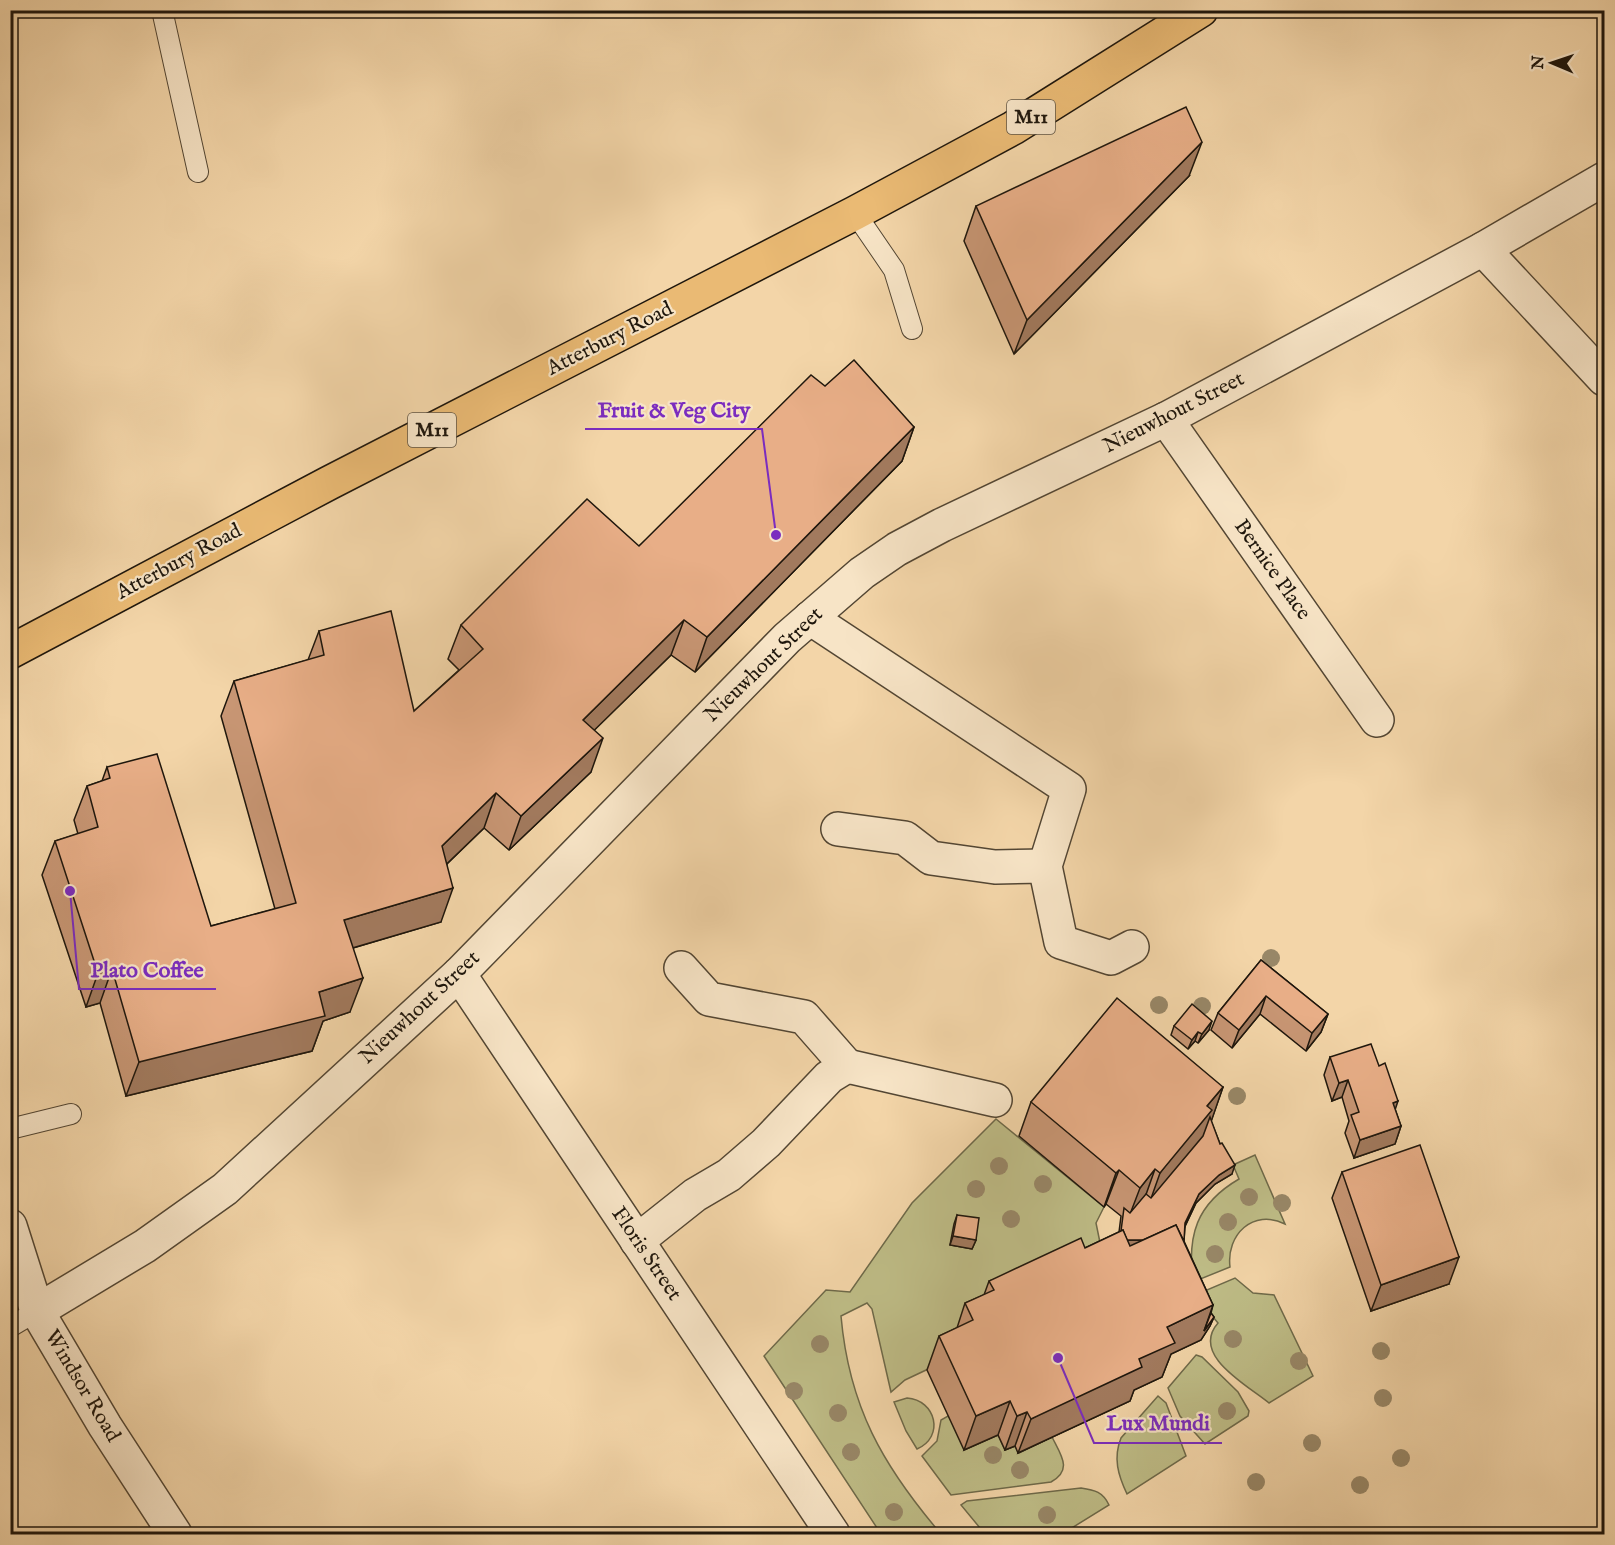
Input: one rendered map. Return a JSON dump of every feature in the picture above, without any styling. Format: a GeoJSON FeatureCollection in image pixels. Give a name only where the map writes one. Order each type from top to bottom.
{"type":"FeatureCollection","features":[{"type":"Feature","properties":{"kind":"main road","name":"Atterbury Road"},"geometry":{"type":"LineString","coordinates":[[10,652],[329,483],[855,213],[1013,128],[1201,10]]}},
{"type":"Feature","properties":{"kind":"street","name":"Nieuwhout Street"},"geometry":{"type":"LineString","coordinates":[[24,1319],[145,1246],[225,1189],[459,974],[787,638],[862,573],[897,549],[942,525],[1166,419],[1483,249],[1605,179]]}},
{"type":"Feature","properties":{"kind":"street"},"geometry":{"type":"LineString","coordinates":[[1483,249],[1605,379]]}},
{"type":"Feature","properties":{"kind":"street","name":"Bernice Place"},"geometry":{"type":"LineString","coordinates":[[1166,419],[1377,720]]}},
{"type":"Feature","properties":{"kind":"street"},"geometry":{"type":"LineString","coordinates":[[810,618],[1069,789],[1045,866],[1061,942],[1111,958],[1132,947]]}},
{"type":"Feature","properties":{"kind":"street"},"geometry":{"type":"LineString","coordinates":[[838,829],[905,838],[931,858],[995,867],[1045,866]]}},
{"type":"Feature","properties":{"kind":"street"},"geometry":{"type":"LineString","coordinates":[[681,968],[709,999],[804,1017],[847,1066],[995,1100]]}},
{"type":"Feature","properties":{"kind":"street","name":"Floris Street"},"geometry":{"type":"LineString","coordinates":[[459,974],[833,1534]]}},
{"type":"Feature","properties":{"kind":"street"},"geometry":{"type":"LineString","coordinates":[[637,1241],[695,1195],[729,1175],[774,1136],[829,1077],[847,1066]]}},
{"type":"Feature","properties":{"kind":"street","name":"Windsor Road"},"geometry":{"type":"LineString","coordinates":[[10,1226],[24,1319],[105,1426],[176,1534]]}},
{"type":"Feature","properties":{"kind":"lane"},"geometry":{"type":"LineString","coordinates":[[162,10],[198,172]]}},
{"type":"Feature","properties":{"kind":"lane"},"geometry":{"type":"LineString","coordinates":[[855,213],[894,270],[912,329]]}},
{"type":"Feature","properties":{"kind":"lane"},"geometry":{"type":"LineString","coordinates":[[10,1129],[71,1114]]}},
{"type":"Feature","properties":{"kind":"shaded area"},"geometry":{"type":"Polygon","coordinates":[[[996,1119],[1104,1207],[1096,1223],[1105,1267],[960,1354],[905,1380],[891,1392],[872,1309],[867,1303],[841,1316],[852,1379],[872,1434],[902,1484],[941,1534],[881,1534],[764,1356],[826,1290],[850,1292],[912,1203],[996,1119]]]}},
{"type":"Feature","properties":{"kind":"shaded area"},"geometry":{"type":"Polygon","coordinates":[[[1255,1155],[1285,1224],[1262,1219],[1252,1222],[1237,1235],[1232,1245],[1230,1267],[1193,1282],[1191,1265],[1194,1236],[1204,1210],[1224,1189],[1239,1179],[1233,1165],[1255,1155]]]}},
{"type":"Feature","properties":{"kind":"shaded area"},"geometry":{"type":"Polygon","coordinates":[[[1235,1278],[1253,1293],[1274,1295],[1313,1376],[1269,1403],[1236,1378],[1216,1358],[1211,1346],[1211,1335],[1218,1323],[1195,1295],[1235,1278]]]}},
{"type":"Feature","properties":{"kind":"shaded area"},"geometry":{"type":"Polygon","coordinates":[[[1196,1355],[1202,1357],[1238,1392],[1249,1411],[1248,1416],[1205,1444],[1180,1416],[1168,1388],[1196,1355]]]}},
{"type":"Feature","properties":{"kind":"shaded area"},"geometry":{"type":"Polygon","coordinates":[[[1158,1396],[1166,1403],[1186,1456],[1127,1494],[1121,1480],[1117,1459],[1121,1438],[1158,1396]]]}},
{"type":"Feature","properties":{"kind":"shaded area"},"geometry":{"type":"Polygon","coordinates":[[[907,1398],[925,1405],[933,1420],[934,1428],[931,1436],[917,1449],[906,1431],[894,1402],[907,1398]]]}},
{"type":"Feature","properties":{"kind":"shaded area"},"geometry":{"type":"Polygon","coordinates":[[[948,1416],[998,1435],[1005,1450],[1015,1446],[1019,1453],[1052,1437],[1063,1462],[1062,1472],[1051,1482],[951,1495],[922,1456],[937,1441],[941,1420],[948,1416]]]}},
{"type":"Feature","properties":{"kind":"shaded area"},"geometry":{"type":"Polygon","coordinates":[[[1081,1488],[1098,1492],[1109,1505],[1062,1534],[985,1534],[961,1505],[967,1501],[1081,1488]]]}},
{"type":"Feature","properties":{"kind":"building"},"geometry":{"type":"Polygon","coordinates":[[[1186,107],[1202,142],[1027,320],[976,206],[1186,107]]]}},
{"type":"Feature","properties":{"kind":"building"},"geometry":{"type":"Polygon","coordinates":[[[854,360],[914,427],[707,637],[684,620],[583,720],[603,738],[521,816],[496,793],[442,846],[453,888],[344,920],[363,978],[319,992],[325,1016],[139,1062],[112,969],[98,973],[55,841],[98,827],[87,786],[110,778],[107,767],[157,754],[211,926],[296,903],[234,681],[324,655],[319,631],[391,611],[414,711],[483,649],[461,625],[587,499],[639,546],[811,375],[825,386],[854,360]]]}},
{"type":"Feature","properties":{"kind":"building"},"geometry":{"type":"Polygon","coordinates":[[[1261,960],[1328,1014],[1312,1033],[1266,996],[1239,1030],[1218,1013],[1261,960]]]}},
{"type":"Feature","properties":{"kind":"building"},"geometry":{"type":"Polygon","coordinates":[[[1117,998],[1223,1087],[1207,1106],[1212,1110],[1160,1173],[1155,1169],[1140,1188],[1119,1170],[1116,1173],[1031,1102],[1117,998]]]}},
{"type":"Feature","properties":{"kind":"building"},"geometry":{"type":"Polygon","coordinates":[[[1192,1004],[1212,1021],[1202,1034],[1198,1032],[1192,1040],[1174,1026],[1192,1004]]]}},
{"type":"Feature","properties":{"kind":"building"},"geometry":{"type":"Polygon","coordinates":[[[1371,1044],[1379,1066],[1385,1063],[1398,1101],[1393,1103],[1401,1126],[1360,1140],[1351,1115],[1359,1112],[1348,1080],[1339,1083],[1330,1057],[1371,1044]]]}},
{"type":"Feature","properties":{"kind":"building"},"geometry":{"type":"Polygon","coordinates":[[[1210,1117],[1220,1144],[1222,1143],[1235,1165],[1219,1175],[1199,1194],[1185,1223],[1184,1241],[1176,1225],[1143,1240],[1127,1240],[1123,1230],[1121,1231],[1124,1208],[1130,1213],[1146,1194],[1151,1198],[1203,1136],[1210,1117]]]}},
{"type":"Feature","properties":{"kind":"building"},"geometry":{"type":"Polygon","coordinates":[[[1420,1145],[1459,1257],[1381,1285],[1342,1172],[1420,1145]]]}},
{"type":"Feature","properties":{"kind":"building"},"geometry":{"type":"Polygon","coordinates":[[[957,1215],[979,1218],[976,1240],[953,1236],[957,1215]]]}},
{"type":"Feature","properties":{"kind":"building"},"geometry":{"type":"Polygon","coordinates":[[[1176,1225],[1213,1305],[1167,1327],[1175,1343],[1139,1359],[1142,1367],[1031,1419],[1027,1412],[1017,1416],[1010,1401],[976,1416],[939,1336],[973,1320],[965,1303],[994,1290],[989,1281],[1081,1238],[1085,1248],[1123,1230],[1130,1246],[1176,1225]]]}},
{"type":"Feature","properties":{"kind":"building"},"geometry":{"type":"Polygon","coordinates":[[[1211,1313],[1214,1317],[1204,1331],[1211,1313]]]}},
{"type":"Feature","properties":{"kind":"place","name":"Fruit & Veg City"},"geometry":{"type":"Point","coordinates":[776,535]}},
{"type":"Feature","properties":{"kind":"place","name":"Plato Coffee"},"geometry":{"type":"Point","coordinates":[70,891]}},
{"type":"Feature","properties":{"kind":"place","name":"Lux Mundi"},"geometry":{"type":"Point","coordinates":[1058,1358]}}]}
